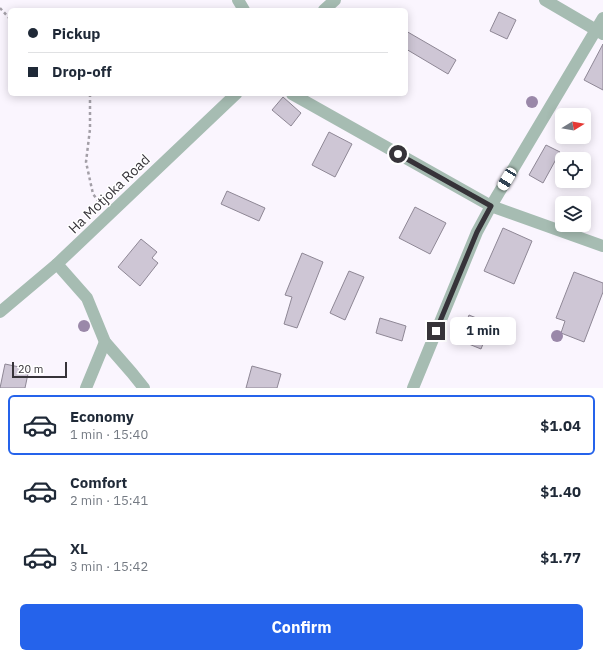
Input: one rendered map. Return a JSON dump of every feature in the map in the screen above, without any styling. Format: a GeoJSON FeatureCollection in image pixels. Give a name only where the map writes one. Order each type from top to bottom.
{"type":"FeatureCollection","features":[{"type":"Feature","properties":{"kind":"street"},"geometry":{"type":"LineString","coordinates":[[326,8],[335,0]]}},
{"type":"Feature","properties":{"kind":"street"},"geometry":{"type":"LineString","coordinates":[[545,0],[599,32]]}},
{"type":"Feature","properties":{"kind":"street"},"geometry":{"type":"LineString","coordinates":[[413,388],[477,232],[491,206],[599,32],[603,18]]}},
{"type":"Feature","properties":{"kind":"street","name":"Ha Motjoka Road"},"geometry":{"type":"LineString","coordinates":[[0,312],[57,264],[234,96]]}},
{"type":"Feature","properties":{"kind":"street"},"geometry":{"type":"LineString","coordinates":[[296,96],[491,206],[603,246]]}},
{"type":"Feature","properties":{"kind":"street"},"geometry":{"type":"LineString","coordinates":[[57,264],[87,298],[106,342],[144,388]]}},
{"type":"Feature","properties":{"kind":"street"},"geometry":{"type":"LineString","coordinates":[[86,388],[106,342]]}},
{"type":"Feature","properties":{"kind":"path"},"geometry":{"type":"LineString","coordinates":[[0,8],[8,17]]}},
{"type":"Feature","properties":{"kind":"path"},"geometry":{"type":"LineString","coordinates":[[90,96],[90,130],[86,162],[93,194],[109,215]]}},
{"type":"Feature","properties":{"kind":"building"},"geometry":{"type":"Polygon","coordinates":[[[499,12],[516,20],[507,39],[490,31],[499,12]]]}},
{"type":"Feature","properties":{"kind":"building"},"geometry":{"type":"Polygon","coordinates":[[[408,32],[456,60],[448,74],[408,50],[408,32]]]}},
{"type":"Feature","properties":{"kind":"building"},"geometry":{"type":"Polygon","coordinates":[[[603,44],[603,90],[584,80],[603,44]]]}},
{"type":"Feature","properties":{"kind":"building"},"geometry":{"type":"Polygon","coordinates":[[[283,97],[301,113],[291,126],[272,110],[283,97]]]}},
{"type":"Feature","properties":{"kind":"building"},"geometry":{"type":"Polygon","coordinates":[[[329,132],[352,144],[335,177],[312,165],[329,132]]]}},
{"type":"Feature","properties":{"kind":"building"},"geometry":{"type":"Polygon","coordinates":[[[546,145],[560,152],[555,152],[555,161],[543,183],[529,175],[546,145]]]}},
{"type":"Feature","properties":{"kind":"building"},"geometry":{"type":"Polygon","coordinates":[[[227,191],[265,208],[259,221],[221,204],[227,191]]]}},
{"type":"Feature","properties":{"kind":"building"},"geometry":{"type":"Polygon","coordinates":[[[415,207],[446,223],[430,254],[399,238],[415,207]]]}},
{"type":"Feature","properties":{"kind":"building"},"geometry":{"type":"Polygon","coordinates":[[[503,228],[532,241],[514,284],[484,271],[503,228]]]}},
{"type":"Feature","properties":{"kind":"building"},"geometry":{"type":"Polygon","coordinates":[[[141,239],[157,252],[152,258],[158,263],[140,286],[118,267],[141,239]]]}},
{"type":"Feature","properties":{"kind":"building"},"geometry":{"type":"Polygon","coordinates":[[[302,253],[323,262],[297,328],[284,324],[292,297],[285,295],[302,253]]]}},
{"type":"Feature","properties":{"kind":"building"},"geometry":{"type":"Polygon","coordinates":[[[349,271],[364,277],[345,320],[330,313],[349,271]]]}},
{"type":"Feature","properties":{"kind":"building"},"geometry":{"type":"Polygon","coordinates":[[[574,272],[603,283],[603,292],[584,342],[561,333],[565,321],[556,318],[574,272]]]}},
{"type":"Feature","properties":{"kind":"building"},"geometry":{"type":"Polygon","coordinates":[[[469,315],[491,324],[481,349],[459,340],[469,315]]]}},
{"type":"Feature","properties":{"kind":"building"},"geometry":{"type":"Polygon","coordinates":[[[380,318],[406,326],[402,341],[376,333],[380,318]]]}},
{"type":"Feature","properties":{"kind":"building"},"geometry":{"type":"Polygon","coordinates":[[[5,364],[29,369],[25,388],[0,388],[5,364]]]}},
{"type":"Feature","properties":{"kind":"building"},"geometry":{"type":"Polygon","coordinates":[[[252,366],[281,374],[277,388],[246,388],[252,366]]]}},
{"type":"Feature","properties":{"kind":"route"},"geometry":{"type":"LineString","coordinates":[[398,154],[491,206],[477,232],[436,331]]}}]}
